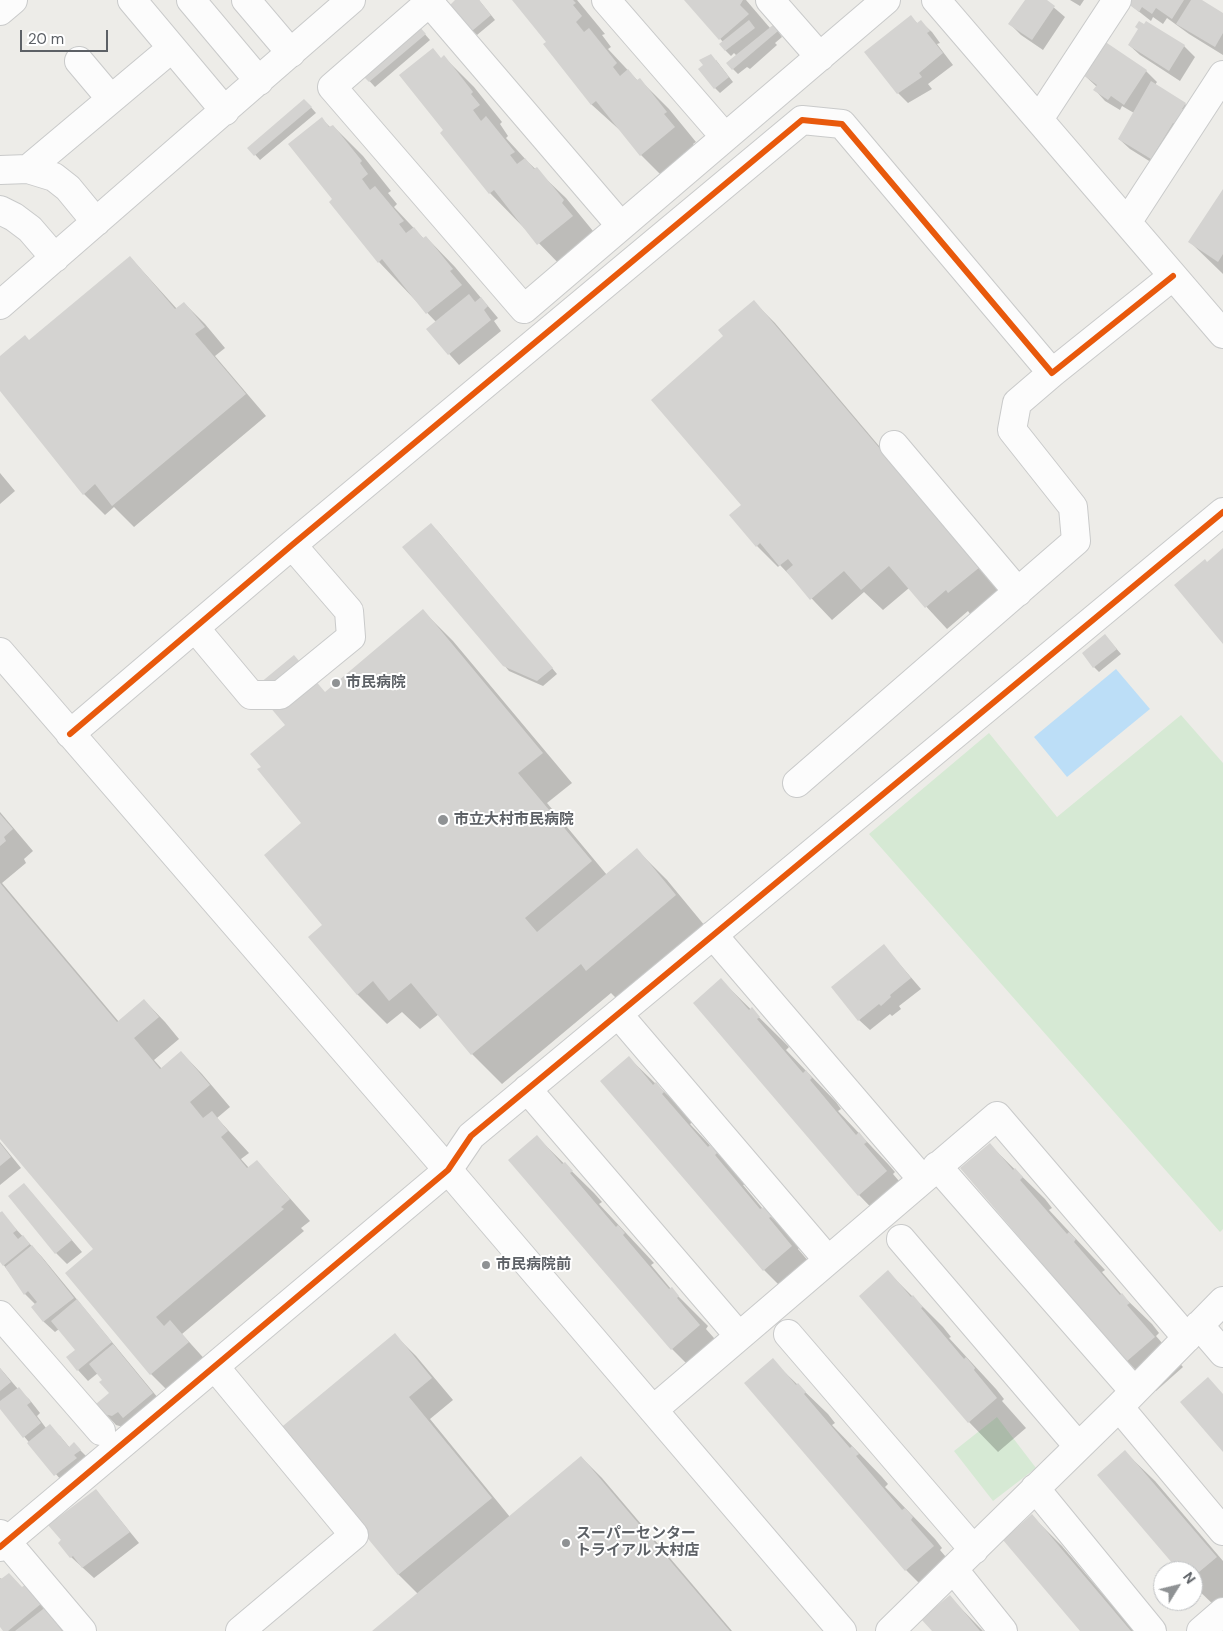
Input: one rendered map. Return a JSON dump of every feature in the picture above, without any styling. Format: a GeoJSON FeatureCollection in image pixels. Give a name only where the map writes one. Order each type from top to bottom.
{"type":"FeatureCollection","features":[{"type":"Feature","properties":{"kind":"street"},"geometry":{"type":"LineString","coordinates":[[0,11],[13,0]]}},
{"type":"Feature","properties":{"kind":"street"},"geometry":{"type":"LineString","coordinates":[[132,0],[225,111]]}},
{"type":"Feature","properties":{"kind":"street"},"geometry":{"type":"LineString","coordinates":[[191,0],[259,81]]}},
{"type":"Feature","properties":{"kind":"street"},"geometry":{"type":"LineString","coordinates":[[246,0],[291,53]]}},
{"type":"Feature","properties":{"kind":"street"},"geometry":{"type":"LineString","coordinates":[[0,305],[351,0]]}},
{"type":"Feature","properties":{"kind":"street"},"geometry":{"type":"LineString","coordinates":[[606,0],[725,137]]}},
{"type":"Feature","properties":{"kind":"street"},"geometry":{"type":"LineString","coordinates":[[770,0],[820,57]]}},
{"type":"Feature","properties":{"kind":"street"},"geometry":{"type":"LineString","coordinates":[[621,226],[430,1],[332,87],[524,309],[886,0]]}},
{"type":"Feature","properties":{"kind":"street"},"geometry":{"type":"LineString","coordinates":[[936,0],[1128,221],[1173,276],[1219,318]]}},
{"type":"Feature","properties":{"kind":"street"},"geometry":{"type":"LineString","coordinates":[[1039,120],[1117,0]]}},
{"type":"Feature","properties":{"kind":"street"},"geometry":{"type":"LineString","coordinates":[[28,169],[172,48]]}},
{"type":"Feature","properties":{"kind":"street"},"geometry":{"type":"LineString","coordinates":[[79,62],[110,99]]}},
{"type":"Feature","properties":{"kind":"street"},"geometry":{"type":"LineString","coordinates":[[1128,221],[1223,75]]}},
{"type":"Feature","properties":{"kind":"street"},"geometry":{"type":"LineString","coordinates":[[70,734],[292,545],[802,120],[842,124],[1052,373]]}},
{"type":"Feature","properties":{"kind":"street"},"geometry":{"type":"LineString","coordinates":[[0,170],[28,169],[54,177],[68,188],[96,222]]}},
{"type":"Feature","properties":{"kind":"street"},"geometry":{"type":"LineString","coordinates":[[0,210],[14,217],[30,229],[55,258]]}},
{"type":"Feature","properties":{"kind":"street"},"geometry":{"type":"LineString","coordinates":[[797,783],[1076,541],[1072,507],[1012,430],[1018,403],[1052,373],[1173,276]]}},
{"type":"Feature","properties":{"kind":"street"},"geometry":{"type":"LineString","coordinates":[[894,445],[1018,592]]}},
{"type":"Feature","properties":{"kind":"street"},"geometry":{"type":"LineString","coordinates":[[82,1631],[2,1541],[215,1367],[448,1170],[471,1136],[1223,512]]}},
{"type":"Feature","properties":{"kind":"street"},"geometry":{"type":"LineString","coordinates":[[195,628],[251,695],[280,696],[351,637],[349,611],[292,545]]}},
{"type":"Feature","properties":{"kind":"street"},"geometry":{"type":"LineString","coordinates":[[0,652],[448,1170],[842,1631]]}},
{"type":"Feature","properties":{"kind":"street"},"geometry":{"type":"LineString","coordinates":[[713,935],[930,1173],[1126,1399],[1223,1531]]}},
{"type":"Feature","properties":{"kind":"street"},"geometry":{"type":"LineString","coordinates":[[618,1014],[828,1260]]}},
{"type":"Feature","properties":{"kind":"street"},"geometry":{"type":"LineString","coordinates":[[527,1089],[739,1336]]}},
{"type":"Feature","properties":{"kind":"street"},"geometry":{"type":"LineString","coordinates":[[653,1410],[997,1116],[1193,1331],[1223,1353]]}},
{"type":"Feature","properties":{"kind":"street"},"geometry":{"type":"LineString","coordinates":[[901,1239],[1078,1446]]}},
{"type":"Feature","properties":{"kind":"street"},"geometry":{"type":"LineString","coordinates":[[890,1631],[954,1570],[1223,1301]]}},
{"type":"Feature","properties":{"kind":"street"},"geometry":{"type":"LineString","coordinates":[[0,1315],[101,1431]]}},
{"type":"Feature","properties":{"kind":"street"},"geometry":{"type":"LineString","coordinates":[[788,1334],[974,1550]]}},
{"type":"Feature","properties":{"kind":"street"},"geometry":{"type":"LineString","coordinates":[[215,1367],[354,1535],[240,1631]]}},
{"type":"Feature","properties":{"kind":"street"},"geometry":{"type":"LineString","coordinates":[[1035,1488],[1152,1631]]}},
{"type":"Feature","properties":{"kind":"street"},"geometry":{"type":"LineString","coordinates":[[954,1570],[1003,1631]]}},
{"type":"Feature","properties":{"kind":"street"},"geometry":{"type":"LineString","coordinates":[[1201,1631],[1223,1612]]}},
{"type":"Feature","properties":{"kind":"green space"},"geometry":{"type":"Polygon","coordinates":[[[1181,715],[1223,763],[1223,1229],[1220,1232],[869,834],[989,733],[1057,817],[1181,715]]]}},
{"type":"Feature","properties":{"kind":"green space"},"geometry":{"type":"Polygon","coordinates":[[[997,1417],[1036,1468],[993,1501],[954,1451],[997,1417]]]}},
{"type":"Feature","properties":{"kind":"water"},"geometry":{"type":"Polygon","coordinates":[[[1116,669],[1150,709],[1067,777],[1034,737],[1116,669]]]}},
{"type":"Feature","properties":{"kind":"building"},"geometry":{"type":"Polygon","coordinates":[[[455,0],[479,0],[491,15],[472,31],[450,5],[455,0]]]}},
{"type":"Feature","properties":{"kind":"building"},"geometry":{"type":"Polygon","coordinates":[[[512,0],[573,0],[576,3],[573,5],[582,16],[576,22],[584,32],[589,28],[617,63],[613,67],[620,76],[628,69],[637,80],[640,78],[667,112],[664,114],[675,127],[640,156],[596,101],[591,105],[543,44],[546,42],[512,0]]]}},
{"type":"Feature","properties":{"kind":"building"},"geometry":{"type":"Polygon","coordinates":[[[684,0],[743,0],[740,5],[749,14],[719,40],[684,0]]]}},
{"type":"Feature","properties":{"kind":"building"},"geometry":{"type":"Polygon","coordinates":[[[1025,0],[1047,0],[1055,6],[1032,40],[1008,24],[1025,0]]]}},
{"type":"Feature","properties":{"kind":"building"},"geometry":{"type":"Polygon","coordinates":[[[1129,0],[1184,0],[1172,19],[1156,8],[1152,14],[1142,7],[1139,12],[1127,3],[1129,0]]]}},
{"type":"Feature","properties":{"kind":"building"},"geometry":{"type":"Polygon","coordinates":[[[1191,0],[1202,0],[1223,13],[1223,33],[1215,47],[1176,24],[1191,0]]]}},
{"type":"Feature","properties":{"kind":"building"},"geometry":{"type":"Polygon","coordinates":[[[911,15],[917,23],[921,20],[930,31],[927,33],[943,53],[919,73],[922,77],[897,94],[864,52],[911,15]]]}},
{"type":"Feature","properties":{"kind":"building"},"geometry":{"type":"Polygon","coordinates":[[[749,20],[755,28],[725,51],[719,44],[749,20]]]}},
{"type":"Feature","properties":{"kind":"building"},"geometry":{"type":"Polygon","coordinates":[[[1139,21],[1144,24],[1146,21],[1185,45],[1169,71],[1128,45],[1138,29],[1135,27],[1139,21]]]}},
{"type":"Feature","properties":{"kind":"building"},"geometry":{"type":"Polygon","coordinates":[[[418,25],[426,34],[369,82],[361,74],[418,25]]]}},
{"type":"Feature","properties":{"kind":"building"},"geometry":{"type":"Polygon","coordinates":[[[773,25],[778,31],[732,70],[726,63],[773,25]]]}},
{"type":"Feature","properties":{"kind":"building"},"geometry":{"type":"Polygon","coordinates":[[[1104,41],[1147,70],[1124,105],[1111,96],[1108,100],[1093,90],[1097,85],[1082,74],[1104,41]]]}},
{"type":"Feature","properties":{"kind":"building"},"geometry":{"type":"Polygon","coordinates":[[[433,48],[441,58],[444,55],[473,92],[471,94],[480,105],[473,110],[481,121],[486,116],[515,152],[510,155],[517,164],[525,158],[534,169],[537,167],[564,200],[562,203],[573,216],[537,245],[494,190],[489,194],[440,133],[443,130],[399,75],[433,48]]]}},
{"type":"Feature","properties":{"kind":"building"},"geometry":{"type":"Polygon","coordinates":[[[711,54],[729,77],[714,89],[698,69],[703,65],[699,60],[711,54]]]}},
{"type":"Feature","properties":{"kind":"building"},"geometry":{"type":"Polygon","coordinates":[[[1151,81],[1186,103],[1182,109],[1185,110],[1176,124],[1173,123],[1151,159],[1118,139],[1151,81]]]}},
{"type":"Feature","properties":{"kind":"building"},"geometry":{"type":"Polygon","coordinates":[[[304,99],[312,107],[254,156],[247,148],[304,99]]]}},
{"type":"Feature","properties":{"kind":"building"},"geometry":{"type":"Polygon","coordinates":[[[322,117],[329,127],[333,125],[362,161],[360,163],[368,174],[362,179],[370,190],[375,186],[404,221],[399,224],[406,233],[414,227],[423,238],[426,236],[453,269],[450,271],[462,285],[426,314],[382,259],[378,263],[329,202],[332,199],[288,144],[322,117]]]}},
{"type":"Feature","properties":{"kind":"building"},"geometry":{"type":"Polygon","coordinates":[[[1223,189],[1223,254],[1218,262],[1188,242],[1223,189]]]}},
{"type":"Feature","properties":{"kind":"building"},"geometry":{"type":"Polygon","coordinates":[[[130,256],[175,309],[184,302],[205,327],[195,334],[246,394],[112,506],[95,484],[83,495],[0,391],[0,356],[25,335],[29,340],[130,256]]]}},
{"type":"Feature","properties":{"kind":"building"},"geometry":{"type":"Polygon","coordinates":[[[469,294],[475,302],[481,297],[488,306],[484,310],[491,320],[448,355],[426,329],[469,294]]]}},
{"type":"Feature","properties":{"kind":"building"},"geometry":{"type":"Polygon","coordinates":[[[754,300],[980,567],[948,593],[946,590],[925,608],[889,566],[861,590],[844,571],[810,600],[786,571],[793,565],[788,559],[779,566],[760,543],[756,547],[729,515],[741,505],[651,400],[723,336],[718,330],[754,300]]]}},
{"type":"Feature","properties":{"kind":"building"},"geometry":{"type":"Polygon","coordinates":[[[431,523],[553,668],[537,681],[503,666],[402,547],[431,523]]]}},
{"type":"Feature","properties":{"kind":"building"},"geometry":{"type":"Polygon","coordinates":[[[1223,548],[1223,644],[1174,585],[1205,559],[1207,562],[1223,548]]]}},
{"type":"Feature","properties":{"kind":"building"},"geometry":{"type":"Polygon","coordinates":[[[423,609],[543,753],[518,773],[592,861],[525,918],[537,932],[637,848],[676,895],[586,971],[581,964],[471,1055],[411,983],[389,1001],[373,981],[357,995],[308,937],[322,925],[264,855],[301,823],[257,769],[261,767],[250,754],[285,725],[254,688],[294,655],[325,692],[423,609]]]}},
{"type":"Feature","properties":{"kind":"building"},"geometry":{"type":"Polygon","coordinates":[[[1105,634],[1117,649],[1093,668],[1082,653],[1105,634]]]}},
{"type":"Feature","properties":{"kind":"building"},"geometry":{"type":"Polygon","coordinates":[[[0,814],[13,829],[4,837],[6,841],[0,846],[0,814]]]}},
{"type":"Feature","properties":{"kind":"building"},"geometry":{"type":"Polygon","coordinates":[[[0,883],[117,1022],[144,999],[159,1017],[134,1038],[160,1069],[181,1051],[210,1085],[190,1102],[203,1118],[212,1111],[228,1131],[221,1137],[247,1168],[257,1160],[290,1199],[281,1207],[284,1209],[156,1317],[164,1326],[170,1320],[189,1342],[150,1375],[65,1273],[93,1249],[0,1139],[0,883]]]}},
{"type":"Feature","properties":{"kind":"building"},"geometry":{"type":"Polygon","coordinates":[[[884,944],[911,978],[890,995],[891,997],[881,1006],[879,1004],[858,1021],[831,987],[884,944]]]}},
{"type":"Feature","properties":{"kind":"building"},"geometry":{"type":"Polygon","coordinates":[[[721,978],[749,1010],[752,1007],[760,1017],[757,1019],[803,1073],[806,1070],[812,1078],[810,1080],[856,1135],[859,1132],[867,1142],[864,1144],[887,1171],[858,1196],[693,1003],[721,978]]]}},
{"type":"Feature","properties":{"kind":"building"},"geometry":{"type":"Polygon","coordinates":[[[629,1056],[653,1085],[656,1082],[664,1092],[662,1094],[708,1147],[710,1145],[717,1153],[715,1155],[760,1209],[764,1207],[772,1216],[769,1218],[792,1246],[763,1271],[600,1081],[629,1056]]]}},
{"type":"Feature","properties":{"kind":"building"},"geometry":{"type":"Polygon","coordinates":[[[537,1135],[562,1164],[565,1162],[573,1171],[570,1173],[616,1227],[618,1225],[625,1233],[623,1235],[669,1289],[672,1287],[679,1296],[677,1298],[700,1325],[671,1350],[508,1160],[537,1135]]]}},
{"type":"Feature","properties":{"kind":"building"},"geometry":{"type":"Polygon","coordinates":[[[0,1143],[11,1157],[0,1166],[0,1143]]]}},
{"type":"Feature","properties":{"kind":"building"},"geometry":{"type":"Polygon","coordinates":[[[990,1143],[1013,1170],[1015,1168],[1023,1177],[1020,1180],[1067,1234],[1069,1232],[1076,1239],[1074,1242],[1120,1295],[1122,1293],[1130,1303],[1127,1305],[1155,1337],[1126,1362],[960,1168],[990,1143]]]}},
{"type":"Feature","properties":{"kind":"building"},"geometry":{"type":"Polygon","coordinates":[[[24,1183],[72,1240],[55,1254],[8,1196],[24,1183]]]}},
{"type":"Feature","properties":{"kind":"building"},"geometry":{"type":"Polygon","coordinates":[[[2,1211],[17,1230],[13,1233],[18,1239],[23,1235],[30,1244],[3,1266],[0,1262],[0,1213],[2,1211]]]}},
{"type":"Feature","properties":{"kind":"building"},"geometry":{"type":"Polygon","coordinates":[[[32,1245],[74,1298],[43,1322],[31,1307],[37,1302],[28,1291],[24,1295],[5,1267],[32,1245]]]}},
{"type":"Feature","properties":{"kind":"building"},"geometry":{"type":"Polygon","coordinates":[[[888,1270],[911,1297],[913,1295],[923,1307],[921,1308],[964,1359],[966,1357],[997,1398],[968,1423],[859,1296],[888,1270]]]}},
{"type":"Feature","properties":{"kind":"building"},"geometry":{"type":"Polygon","coordinates":[[[77,1299],[112,1342],[77,1371],[66,1357],[75,1350],[51,1321],[77,1299]]]}},
{"type":"Feature","properties":{"kind":"building"},"geometry":{"type":"Polygon","coordinates":[[[395,1333],[432,1378],[409,1397],[492,1498],[398,1575],[278,1430],[395,1333]]]}},
{"type":"Feature","properties":{"kind":"building"},"geometry":{"type":"Polygon","coordinates":[[[113,1344],[153,1393],[123,1418],[118,1412],[112,1416],[104,1414],[96,1404],[109,1393],[99,1382],[102,1380],[89,1364],[113,1344]]]}},
{"type":"Feature","properties":{"kind":"building"},"geometry":{"type":"Polygon","coordinates":[[[773,1358],[796,1385],[798,1383],[806,1392],[804,1394],[850,1448],[852,1446],[859,1454],[856,1456],[902,1510],[905,1508],[913,1517],[911,1520],[934,1546],[905,1571],[744,1383],[773,1358]]]}},
{"type":"Feature","properties":{"kind":"building"},"geometry":{"type":"Polygon","coordinates":[[[0,1368],[11,1382],[0,1391],[0,1368]]]}},
{"type":"Feature","properties":{"kind":"building"},"geometry":{"type":"Polygon","coordinates":[[[1208,1377],[1223,1394],[1223,1452],[1180,1402],[1208,1377]]]}},
{"type":"Feature","properties":{"kind":"building"},"geometry":{"type":"Polygon","coordinates":[[[19,1387],[31,1402],[27,1405],[41,1423],[23,1438],[0,1409],[0,1401],[19,1387]]]}},
{"type":"Feature","properties":{"kind":"building"},"geometry":{"type":"Polygon","coordinates":[[[50,1424],[69,1447],[74,1442],[81,1450],[74,1455],[77,1458],[54,1476],[27,1443],[50,1424]]]}},
{"type":"Feature","properties":{"kind":"building"},"geometry":{"type":"Polygon","coordinates":[[[1125,1450],[1217,1557],[1203,1569],[1203,1561],[1170,1561],[1097,1475],[1125,1450]]]}},
{"type":"Feature","properties":{"kind":"building","name":"スーパーセンター トライアル 大村店"},"geometry":{"type":"Polygon","coordinates":[[[581,1456],[730,1631],[372,1631],[581,1456]]]}},
{"type":"Feature","properties":{"kind":"building"},"geometry":{"type":"Polygon","coordinates":[[[96,1489],[130,1532],[82,1568],[73,1556],[70,1558],[58,1543],[61,1540],[48,1525],[96,1489]]]}},
{"type":"Feature","properties":{"kind":"building"},"geometry":{"type":"Polygon","coordinates":[[[1032,1514],[1131,1631],[1080,1631],[1003,1540],[1032,1514]]]}},
{"type":"Feature","properties":{"kind":"building"},"geometry":{"type":"Polygon","coordinates":[[[9,1573],[22,1587],[26,1584],[42,1603],[8,1631],[3,1631],[0,1627],[0,1578],[9,1573]]]}},
{"type":"Feature","properties":{"kind":"building"},"geometry":{"type":"Polygon","coordinates":[[[950,1595],[980,1631],[932,1631],[921,1619],[950,1595]]]}},
{"type":"Feature","properties":{"kind":"building"},"geometry":{"type":"Polygon","coordinates":[[[47,1606],[53,1614],[50,1615],[62,1631],[15,1631],[47,1606]]]}},
{"type":"Feature","properties":{"kind":"cycle path"},"geometry":{"type":"LineString","coordinates":[[70,734],[292,545],[802,120],[842,124],[1052,373],[1173,276]]}},
{"type":"Feature","properties":{"kind":"cycle path"},"geometry":{"type":"LineString","coordinates":[[0,1547],[448,1170],[471,1136],[1223,512]]}},
{"type":"Feature","properties":{"kind":"place","name":"市民病院"},"geometry":{"type":"Point","coordinates":[336,683]}},
{"type":"Feature","properties":{"kind":"place","name":"市立大村市民病院"},"geometry":{"type":"Point","coordinates":[443,820]}},
{"type":"Feature","properties":{"kind":"place","name":"市民病院前"},"geometry":{"type":"Point","coordinates":[486,1265]}},
{"type":"Feature","properties":{"kind":"place","name":"スーパーセンター トライアル 大村店"},"geometry":{"type":"Point","coordinates":[566,1543]}}]}
